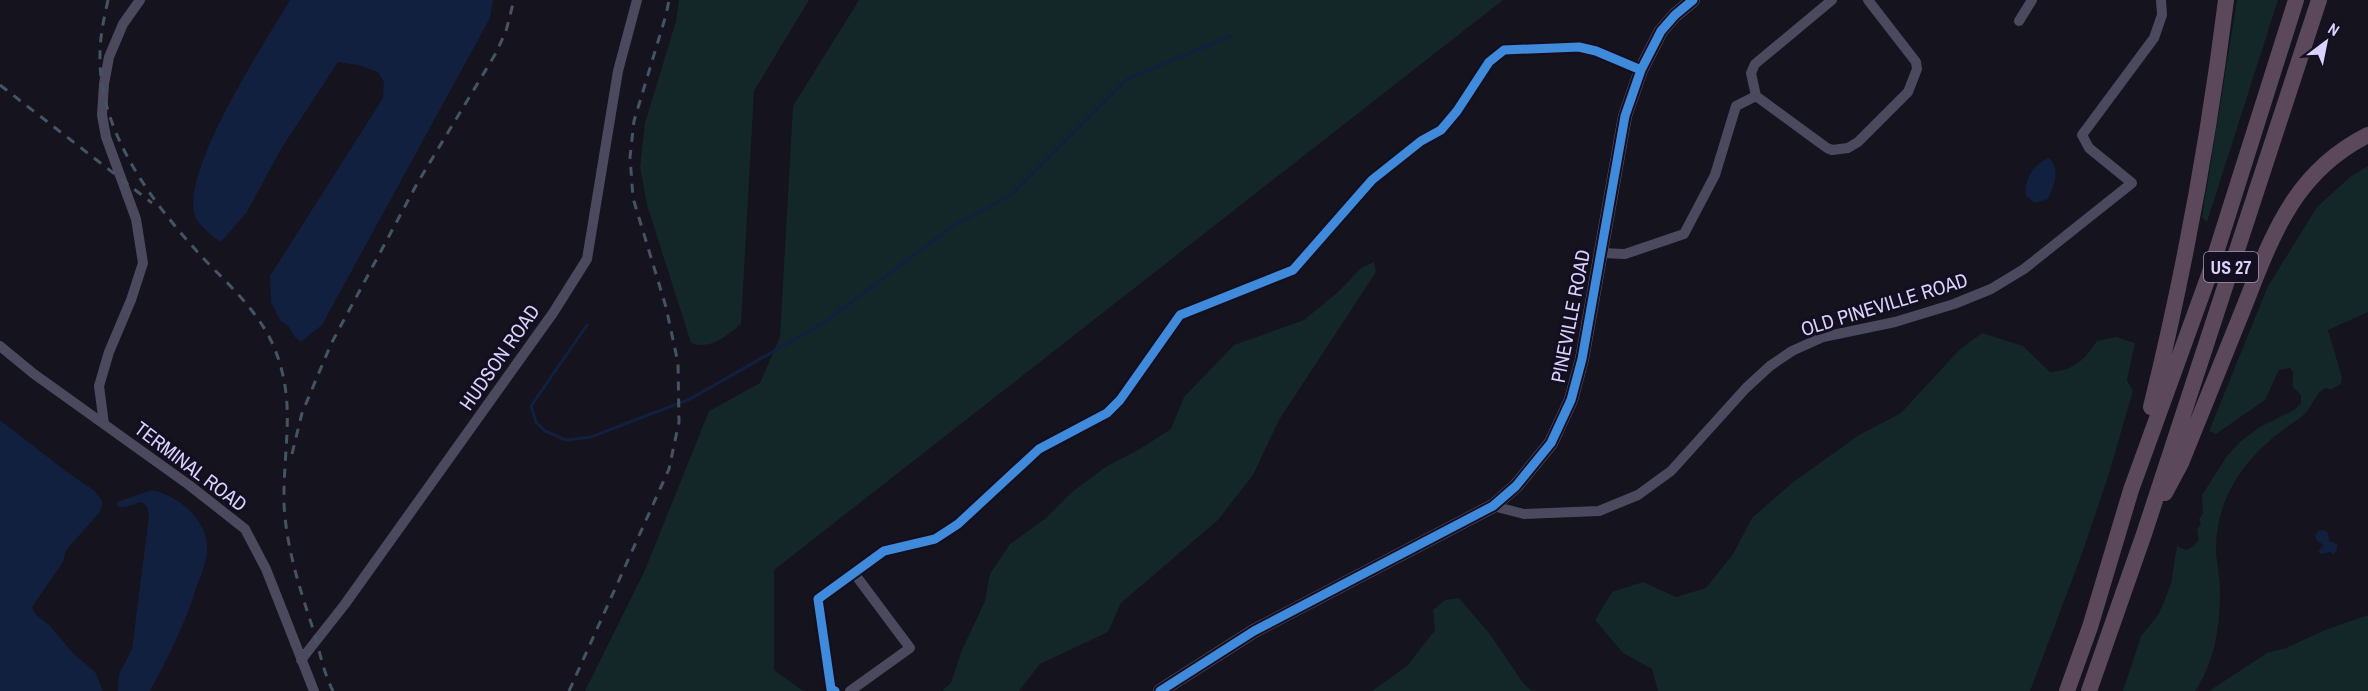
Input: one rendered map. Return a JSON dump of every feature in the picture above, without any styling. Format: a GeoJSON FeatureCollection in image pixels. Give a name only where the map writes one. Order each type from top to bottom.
{"type":"FeatureCollection","features":[{"type":"Feature","properties":{"kind":"highway","name":"US 27"},"geometry":{"type":"LineString","coordinates":[[2067,691],[2090,627],[2131,490],[2209,275],[2296,0]]}},
{"type":"Feature","properties":{"kind":"highway","name":"US 27"},"geometry":{"type":"LineString","coordinates":[[2089,691],[2144,534],[2319,0]]}},
{"type":"Feature","properties":{"kind":"highway"},"geometry":{"type":"LineString","coordinates":[[2131,490],[2188,243],[2211,113],[2226,5]]}},
{"type":"Feature","properties":{"kind":"highway"},"geometry":{"type":"LineString","coordinates":[[2144,534],[2181,463],[2282,217],[2318,170],[2368,135]]}},
{"type":"Feature","properties":{"kind":"main road","name":"PINEVILLE ROAD"},"geometry":{"type":"LineString","coordinates":[[1160,691],[1254,631],[1493,506],[1516,486],[1551,442],[1571,400],[1582,359],[1625,116],[1641,70],[1661,32],[1675,15],[1694,0]]}},
{"type":"Feature","properties":{"kind":"street"},"geometry":{"type":"LineString","coordinates":[[104,424],[99,386],[109,352],[131,300],[143,263],[136,219],[106,137],[102,115],[104,84],[110,57],[123,24],[140,0]]}},
{"type":"Feature","properties":{"kind":"street","name":"HUDSON ROAD"},"geometry":{"type":"LineString","coordinates":[[301,660],[345,604],[518,361],[587,259],[618,71],[637,0]]}},
{"type":"Feature","properties":{"kind":"street"},"geometry":{"type":"LineString","coordinates":[[1832,0],[1755,64],[1751,73],[1756,96],[1832,150],[1848,148],[1858,142],[1908,92],[1917,69],[1916,62],[1868,0]]}},
{"type":"Feature","properties":{"kind":"street"},"geometry":{"type":"LineString","coordinates":[[2019,21],[2032,0]]}},
{"type":"Feature","properties":{"kind":"street","name":"OLD PINEVILLE ROAD"},"geometry":{"type":"LineString","coordinates":[[1493,506],[1524,514],[1599,511],[1638,495],[1671,471],[1746,388],[1770,366],[1792,351],[1823,337],[1895,322],[1954,304],[1991,289],[2024,269],[2132,183],[2089,148],[2082,135],[2154,38],[2162,15],[2162,0]]}},
{"type":"Feature","properties":{"kind":"street"},"geometry":{"type":"LineString","coordinates":[[836,691],[831,689],[827,672],[818,599],[884,551],[935,539],[951,529],[1039,449],[1107,413],[1120,400],[1180,315],[1293,270],[1372,180],[1421,141],[1441,130],[1457,111],[1489,62],[1504,50],[1579,47],[1596,51],[1641,70]]}},
{"type":"Feature","properties":{"kind":"street"},"geometry":{"type":"LineString","coordinates":[[1601,253],[1626,254],[1684,234],[1715,175],[1736,106],[1756,96]]}},
{"type":"Feature","properties":{"kind":"street","name":"TERMINAL ROAD"},"geometry":{"type":"LineString","coordinates":[[0,346],[34,374],[189,484],[245,529],[266,570],[301,660]]}},
{"type":"Feature","properties":{"kind":"street"},"geometry":{"type":"LineString","coordinates":[[850,691],[910,648],[854,573]]}},
{"type":"Feature","properties":{"kind":"street"},"geometry":{"type":"LineString","coordinates":[[301,660],[314,691]]}},
{"type":"Feature","properties":{"kind":"green space"},"geometry":{"type":"Polygon","coordinates":[[[679,0],[809,0],[754,91],[741,324],[718,341],[705,345],[691,343],[647,205],[640,167],[645,123],[676,21],[679,0]]]}},
{"type":"Feature","properties":{"kind":"green space"},"geometry":{"type":"Polygon","coordinates":[[[859,0],[1503,0],[774,570],[774,670],[803,691],[585,691],[645,570],[709,411],[760,383],[780,337],[793,106],[859,0]]]}},
{"type":"Feature","properties":{"kind":"green space"},"geometry":{"type":"Polygon","coordinates":[[[2237,0],[2278,0],[2207,222],[2202,217],[2237,0]]]}},
{"type":"Feature","properties":{"kind":"green space"},"geometry":{"type":"Polygon","coordinates":[[[2368,166],[2368,312],[2328,330],[2342,377],[2341,384],[2331,390],[2326,388],[2322,390],[2304,414],[2254,456],[2231,487],[2218,525],[2216,546],[2220,591],[2215,643],[2202,680],[2195,691],[2123,691],[2141,636],[2158,615],[2164,602],[2171,583],[2177,546],[2186,550],[2194,546],[2199,539],[2197,530],[2201,523],[2199,519],[2203,514],[2202,495],[2227,456],[2240,442],[2258,428],[2294,410],[2301,403],[2301,395],[2293,387],[2293,373],[2290,368],[2279,370],[2265,400],[2216,434],[2209,431],[2268,286],[2317,207],[2350,177],[2368,166]]]}},
{"type":"Feature","properties":{"kind":"green space"},"geometry":{"type":"Polygon","coordinates":[[[1374,262],[1376,272],[1279,420],[1253,475],[1218,520],[1121,603],[1108,632],[1040,664],[1019,691],[942,691],[951,683],[962,650],[985,601],[990,574],[1010,544],[1046,518],[1072,492],[1107,466],[1171,429],[1184,397],[1234,345],[1304,320],[1339,291],[1361,268],[1374,262]]]}},
{"type":"Feature","properties":{"kind":"green space"},"geometry":{"type":"Polygon","coordinates":[[[1982,333],[2023,346],[2050,372],[2072,367],[2087,354],[2097,341],[2116,337],[2135,343],[2127,380],[2133,391],[2108,477],[2030,691],[1658,691],[1652,669],[1623,653],[1595,620],[1612,592],[1643,582],[1676,597],[1706,588],[1733,554],[1752,518],[1792,483],[1859,435],[1901,413],[1960,349],[1982,333]]]}},
{"type":"Feature","properties":{"kind":"green space"},"geometry":{"type":"Polygon","coordinates":[[[1459,598],[1489,633],[1524,684],[1532,691],[1372,691],[1407,666],[1435,630],[1433,610],[1445,600],[1459,598]]]}},
{"type":"Feature","properties":{"kind":"green space"},"geometry":{"type":"Polygon","coordinates":[[[2368,615],[2368,691],[2209,691],[2267,653],[2286,648],[2325,630],[2368,615]]]}},
{"type":"Feature","properties":{"kind":"water"},"geometry":{"type":"Polygon","coordinates":[[[290,0],[493,0],[490,18],[322,325],[301,342],[280,320],[271,302],[270,276],[383,98],[384,82],[378,72],[358,65],[338,62],[281,149],[247,212],[221,242],[197,220],[193,201],[198,175],[210,143],[245,76],[290,0]]]}},
{"type":"Feature","properties":{"kind":"water"},"geometry":{"type":"Polygon","coordinates":[[[2049,158],[2056,172],[2054,183],[2048,199],[2035,203],[2026,196],[2026,184],[2034,168],[2049,158]]]}},
{"type":"Feature","properties":{"kind":"water"},"geometry":{"type":"Polygon","coordinates":[[[0,420],[95,491],[103,502],[100,512],[66,550],[63,562],[32,607],[35,614],[49,625],[73,653],[95,672],[103,691],[0,691],[0,420]]]}},
{"type":"Feature","properties":{"kind":"water"},"geometry":{"type":"Polygon","coordinates":[[[152,490],[182,504],[198,520],[206,539],[206,559],[182,627],[150,691],[118,691],[119,674],[132,649],[149,516],[147,507],[142,502],[118,507],[117,502],[152,490]]]}},
{"type":"Feature","properties":{"kind":"water"},"geometry":{"type":"Polygon","coordinates":[[[2324,530],[2328,533],[2329,541],[2337,544],[2334,554],[2330,552],[2321,554],[2318,551],[2324,545],[2317,541],[2315,535],[2318,531],[2324,530]]]}},
{"type":"Feature","properties":{"kind":"waterway"},"geometry":{"type":"LineString","coordinates":[[587,325],[531,406],[536,422],[545,431],[566,440],[591,437],[690,399],[825,322],[954,225],[1011,195],[1127,79],[1231,36]]}},
{"type":"Feature","properties":{"kind":"railway"},"geometry":{"type":"LineString","coordinates":[[108,0],[100,47],[102,83],[108,111],[119,139],[148,191],[166,215],[260,322],[268,334],[281,367],[287,406],[285,520],[291,554],[333,691]]}},
{"type":"Feature","properties":{"kind":"railway"},"geometry":{"type":"LineString","coordinates":[[292,454],[302,413],[331,344],[418,182],[496,53],[506,31],[514,0]]}},
{"type":"Feature","properties":{"kind":"railway"},"geometry":{"type":"LineString","coordinates":[[569,691],[669,469],[679,422],[678,363],[666,307],[633,198],[630,157],[634,121],[669,0]]}},
{"type":"Feature","properties":{"kind":"railway"},"geometry":{"type":"LineString","coordinates":[[0,85],[152,203]]}},
{"type":"Feature","properties":{"kind":"cycle path"},"geometry":{"type":"LineString","coordinates":[[1160,691],[1254,631],[1493,506],[1516,486],[1551,443],[1571,400],[1582,359],[1625,116],[1641,70],[1661,31],[1693,0]]}},
{"type":"Feature","properties":{"kind":"cycle path"},"geometry":{"type":"LineString","coordinates":[[835,691],[831,689],[818,599],[884,551],[935,539],[958,524],[1039,449],[1107,413],[1120,400],[1180,315],[1293,270],[1372,180],[1421,141],[1441,130],[1457,111],[1489,62],[1504,50],[1579,47],[1596,51],[1641,70]]}}]}
